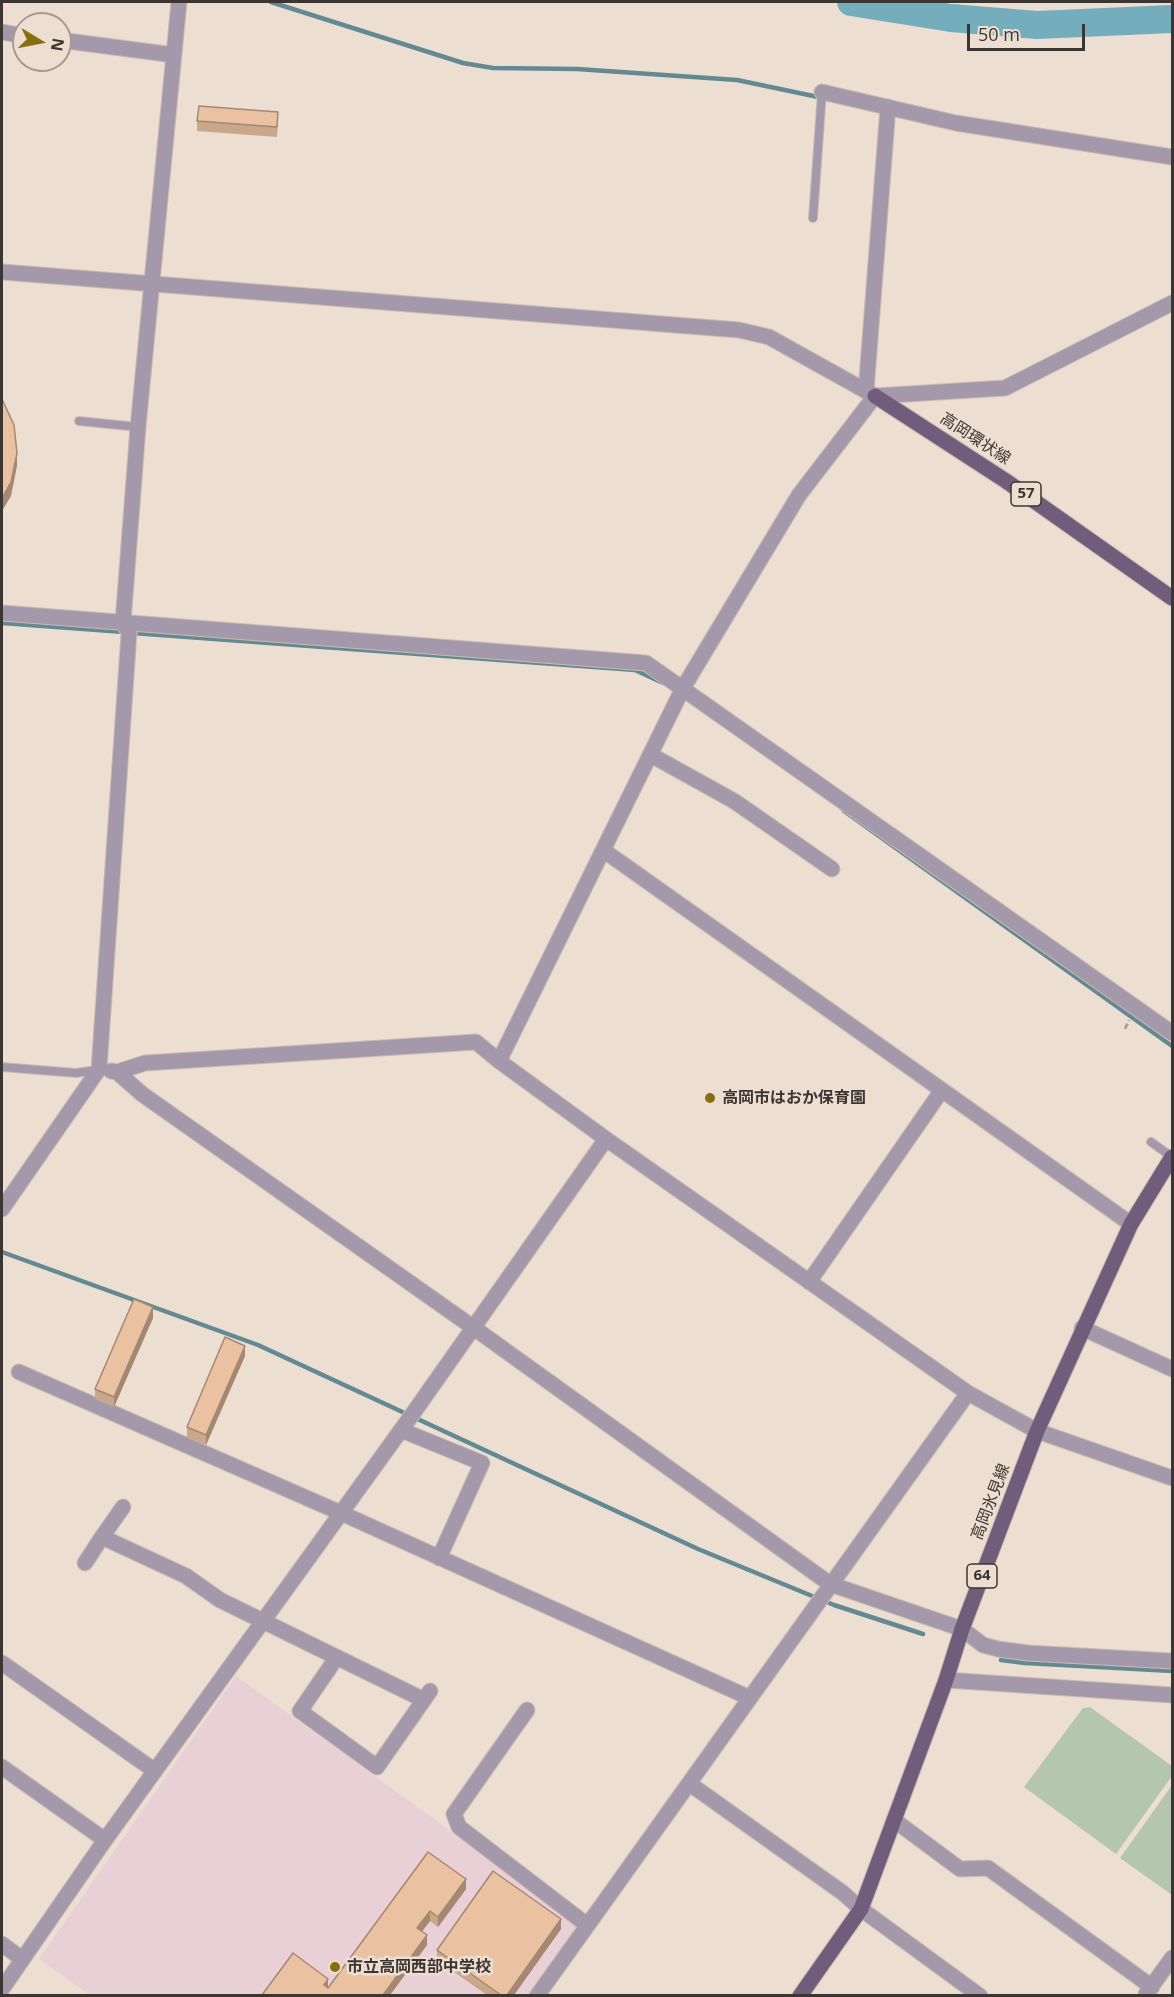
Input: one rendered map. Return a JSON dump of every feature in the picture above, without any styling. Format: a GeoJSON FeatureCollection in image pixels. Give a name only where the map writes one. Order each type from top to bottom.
{"type":"FeatureCollection","features":[{"type":"Feature","properties":{"kind":"main road","name":"高岡環状線"},"geometry":{"type":"LineString","coordinates":[[871,393],[1006,481],[1173,598]]}},
{"type":"Feature","properties":{"kind":"main road","name":"高岡氷見線"},"geometry":{"type":"LineString","coordinates":[[800,1995],[861,1909],[946,1680],[962,1629],[1037,1431],[1131,1224],[1172,1157]]}},
{"type":"Feature","properties":{"kind":"street"},"geometry":{"type":"LineString","coordinates":[[2,1209],[99,1070],[128,654],[126,627],[138,427],[179,2]]}},
{"type":"Feature","properties":{"kind":"street"},"geometry":{"type":"LineString","coordinates":[[72,42],[174,55]]}},
{"type":"Feature","properties":{"kind":"street"},"geometry":{"type":"LineString","coordinates":[[821,97],[956,123],[1173,157]]}},
{"type":"Feature","properties":{"kind":"street"},"geometry":{"type":"LineString","coordinates":[[499,1061],[682,689],[799,495],[871,393],[887,111]]}},
{"type":"Feature","properties":{"kind":"street"},"geometry":{"type":"LineString","coordinates":[[2,272],[739,330],[769,337],[871,393],[1005,388],[1173,303]]}},
{"type":"Feature","properties":{"kind":"street"},"geometry":{"type":"LineString","coordinates":[[2,613],[126,627],[646,663],[1130,999],[1173,1033]]}},
{"type":"Feature","properties":{"kind":"street"},"geometry":{"type":"LineString","coordinates":[[651,755],[734,801],[832,869]]}},
{"type":"Feature","properties":{"kind":"street"},"geometry":{"type":"LineString","coordinates":[[603,850],[1131,1224]]}},
{"type":"Feature","properties":{"kind":"street"},"geometry":{"type":"LineString","coordinates":[[99,1070],[117,1072],[145,1063],[476,1042],[606,1139],[968,1393],[1037,1431],[1173,1478]]}},
{"type":"Feature","properties":{"kind":"street"},"geometry":{"type":"LineString","coordinates":[[117,1072],[142,1094],[474,1328],[827,1589],[962,1629],[983,1645],[998,1649],[1028,1653],[1173,1661]]}},
{"type":"Feature","properties":{"kind":"street"},"geometry":{"type":"LineString","coordinates":[[809,1282],[942,1090]]}},
{"type":"Feature","properties":{"kind":"street"},"geometry":{"type":"LineString","coordinates":[[2,1989],[105,1840],[414,1412],[606,1139]]}},
{"type":"Feature","properties":{"kind":"street"},"geometry":{"type":"LineString","coordinates":[[1082,1328],[1173,1369]]}},
{"type":"Feature","properties":{"kind":"street"},"geometry":{"type":"LineString","coordinates":[[19,1372],[341,1513],[750,1698]]}},
{"type":"Feature","properties":{"kind":"street"},"geometry":{"type":"LineString","coordinates":[[537,1995],[968,1393]]}},
{"type":"Feature","properties":{"kind":"street"},"geometry":{"type":"LineString","coordinates":[[402,1428],[482,1463],[439,1558]]}},
{"type":"Feature","properties":{"kind":"street"},"geometry":{"type":"LineString","coordinates":[[85,1563],[123,1507]]}},
{"type":"Feature","properties":{"kind":"street"},"geometry":{"type":"LineString","coordinates":[[102,1537],[186,1576],[220,1600],[337,1657],[427,1695],[377,1767],[300,1711],[337,1657]]}},
{"type":"Feature","properties":{"kind":"street"},"geometry":{"type":"LineString","coordinates":[[2,1663],[155,1771]]}},
{"type":"Feature","properties":{"kind":"street"},"geometry":{"type":"LineString","coordinates":[[946,1680],[1173,1695]]}},
{"type":"Feature","properties":{"kind":"street"},"geometry":{"type":"LineString","coordinates":[[527,1710],[454,1814],[459,1827],[587,1925]]}},
{"type":"Feature","properties":{"kind":"street"},"geometry":{"type":"LineString","coordinates":[[2,1767],[105,1840]]}},
{"type":"Feature","properties":{"kind":"street"},"geometry":{"type":"LineString","coordinates":[[690,1784],[843,1893],[861,1909],[980,1995]]}},
{"type":"Feature","properties":{"kind":"street"},"geometry":{"type":"LineString","coordinates":[[894,1820],[960,1869],[988,1868],[1149,1991],[1173,1958]]}},
{"type":"Feature","properties":{"kind":"street"},"geometry":{"type":"LineString","coordinates":[[2,1944],[22,1959]]}},
{"type":"Feature","properties":{"kind":"lane"},"geometry":{"type":"LineString","coordinates":[[813,218],[821,97]]}},
{"type":"Feature","properties":{"kind":"lane"},"geometry":{"type":"LineString","coordinates":[[79,421],[138,427]]}},
{"type":"Feature","properties":{"kind":"lane"},"geometry":{"type":"LineString","coordinates":[[2,1067],[76,1073],[99,1070]]}},
{"type":"Feature","properties":{"kind":"lane"},"geometry":{"type":"LineString","coordinates":[[1151,1142],[1172,1157]]}},
{"type":"Feature","properties":{"kind":"shaded area"},"geometry":{"type":"Polygon","coordinates":[[[236,1676],[581,1925],[530,1995],[90,1995],[39,1959],[236,1676]]]}},
{"type":"Feature","properties":{"kind":"green space"},"geometry":{"type":"Polygon","coordinates":[[[1090,1707],[1172,1766],[1172,1776],[1116,1854],[1024,1787],[1083,1708],[1090,1707]]]}},
{"type":"Feature","properties":{"kind":"green space"},"geometry":{"type":"Polygon","coordinates":[[[1172,1785],[1172,1895],[1120,1858],[1172,1785]]]}},
{"type":"Feature","properties":{"kind":"building"},"geometry":{"type":"Polygon","coordinates":[[[199,106],[278,112],[277,127],[197,121],[199,106]]]}},
{"type":"Feature","properties":{"kind":"building"},"geometry":{"type":"Polygon","coordinates":[[[2,399],[14,425],[17,453],[11,482],[2,498],[2,399]]]}},
{"type":"Feature","properties":{"kind":"building"},"geometry":{"type":"Polygon","coordinates":[[[134,1299],[153,1307],[114,1397],[95,1389],[134,1299]]]}},
{"type":"Feature","properties":{"kind":"building"},"geometry":{"type":"Polygon","coordinates":[[[225,1337],[245,1346],[206,1435],[187,1427],[225,1337]]]}},
{"type":"Feature","properties":{"kind":"building"},"geometry":{"type":"Polygon","coordinates":[[[428,1852],[466,1879],[438,1917],[430,1911],[417,1928],[427,1935],[383,1995],[262,1995],[293,1953],[328,1979],[324,1985],[328,1988],[428,1852]]]}},
{"type":"Feature","properties":{"kind":"building"},"geometry":{"type":"Polygon","coordinates":[[[493,1871],[561,1919],[507,1995],[501,1995],[437,1950],[493,1871]]]}},
{"type":"Feature","properties":{"kind":"waterway"},"geometry":{"type":"LineString","coordinates":[[271,2],[463,63],[493,68],[577,69],[737,80],[823,98]]}},
{"type":"Feature","properties":{"kind":"waterway"},"geometry":{"type":"LineString","coordinates":[[851,2],[951,18],[1037,25],[1172,19]]}},
{"type":"Feature","properties":{"kind":"waterway"},"geometry":{"type":"LineString","coordinates":[[2,623],[124,632]]}},
{"type":"Feature","properties":{"kind":"waterway"},"geometry":{"type":"LineString","coordinates":[[133,633],[635,670],[663,683]]}},
{"type":"Feature","properties":{"kind":"waterway"},"geometry":{"type":"LineString","coordinates":[[844,811],[1172,1046]]}},
{"type":"Feature","properties":{"kind":"waterway"},"geometry":{"type":"LineString","coordinates":[[2,1252],[258,1345],[698,1549],[834,1605],[923,1634]]}},
{"type":"Feature","properties":{"kind":"waterway"},"geometry":{"type":"LineString","coordinates":[[1001,1660],[1172,1671]]}},
{"type":"Feature","properties":{"kind":"place","name":"高岡市はおか保育園"},"geometry":{"type":"Point","coordinates":[710,1098]}},
{"type":"Feature","properties":{"kind":"place","name":"市立高岡西部中学校"},"geometry":{"type":"Point","coordinates":[335,1967]}}]}
